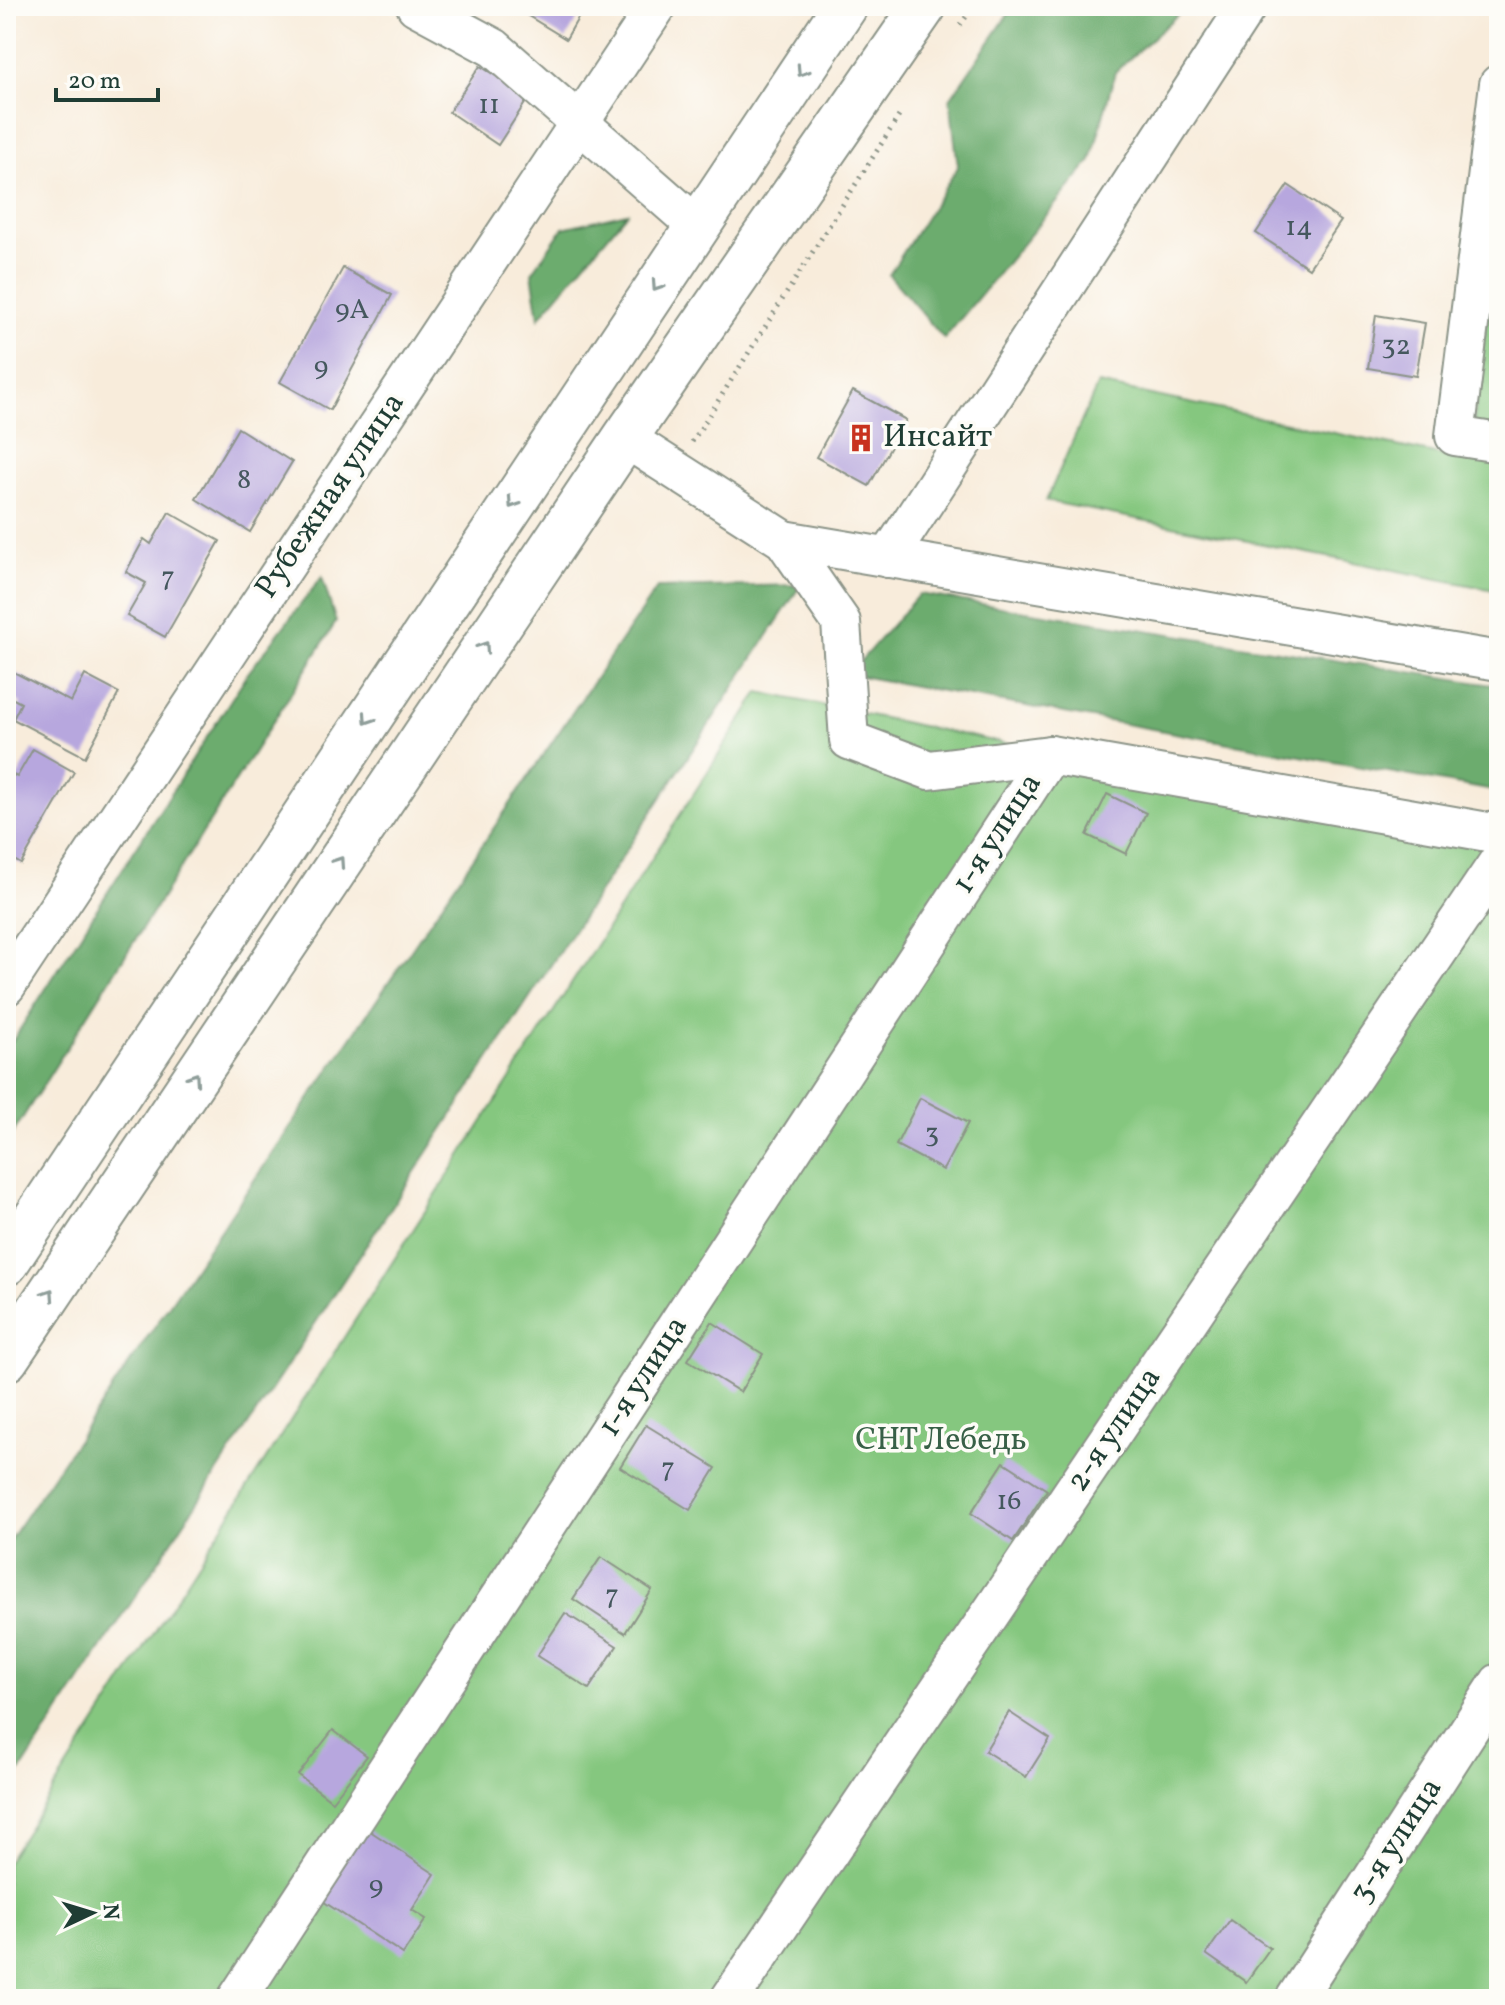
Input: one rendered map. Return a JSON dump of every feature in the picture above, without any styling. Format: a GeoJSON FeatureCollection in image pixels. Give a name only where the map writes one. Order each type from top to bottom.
{"type":"FeatureCollection","features":[{"type":"Feature","properties":{"kind":"highway"},"geometry":{"type":"LineString","coordinates":[[6,1263],[20,1218],[845,6]]}},
{"type":"Feature","properties":{"kind":"highway"},"geometry":{"type":"LineString","coordinates":[[6,1359],[625,438],[941,17]]}},
{"type":"Feature","properties":{"kind":"street"},"geometry":{"type":"LineString","coordinates":[[416,6],[494,48],[697,226]]}},
{"type":"Feature","properties":{"kind":"street","name":"Рубежная улица"},"geometry":{"type":"LineString","coordinates":[[6,986],[657,6]]}},
{"type":"Feature","properties":{"kind":"street"},"geometry":{"type":"LineString","coordinates":[[888,558],[1247,6]]}},
{"type":"Feature","properties":{"kind":"street"},"geometry":{"type":"LineString","coordinates":[[1499,84],[1455,436],[1499,443]]}},
{"type":"Feature","properties":{"kind":"street"},"geometry":{"type":"LineString","coordinates":[[625,438],[784,540],[1499,661]]}},
{"type":"Feature","properties":{"kind":"street"},"geometry":{"type":"LineString","coordinates":[[784,540],[841,622],[849,740],[929,770],[1050,755],[1499,834]]}},
{"type":"Feature","properties":{"kind":"street","name":"1-я улица"},"geometry":{"type":"LineString","coordinates":[[237,1999],[1050,755]]}},
{"type":"Feature","properties":{"kind":"street","name":"2-я улица"},"geometry":{"type":"LineString","coordinates":[[730,1999],[1499,861]]}},
{"type":"Feature","properties":{"kind":"street","name":"3-я улица"},"geometry":{"type":"LineString","coordinates":[[1295,1999],[1499,1683]]}},
{"type":"Feature","properties":{"kind":"path"},"geometry":{"type":"LineString","coordinates":[[941,17],[974,6]]}},
{"type":"Feature","properties":{"kind":"path"},"geometry":{"type":"LineString","coordinates":[[674,470],[902,111]]}},
{"type":"Feature","properties":{"kind":"green space"},"geometry":{"type":"Polygon","coordinates":[[[1014,6],[1187,6],[1115,72],[1091,161],[944,339],[889,275],[958,167],[950,99],[1014,6]]]}},
{"type":"Feature","properties":{"kind":"green space"},"geometry":{"type":"Polygon","coordinates":[[[627,213],[539,318],[532,273],[563,228],[627,213]]]}},
{"type":"Feature","properties":{"kind":"green space"},"geometry":{"type":"Polygon","coordinates":[[[1499,214],[1499,591],[1046,501],[1098,384],[1469,461],[1499,214]]]}},
{"type":"Feature","properties":{"kind":"green space"},"geometry":{"type":"Polygon","coordinates":[[[322,577],[336,622],[6,1144],[6,1051],[248,673],[322,577]]]}},
{"type":"Feature","properties":{"kind":"green space"},"geometry":{"type":"Polygon","coordinates":[[[801,585],[6,1793],[6,1545],[657,588],[801,585]]]}},
{"type":"Feature","properties":{"kind":"green space"},"geometry":{"type":"Polygon","coordinates":[[[919,594],[1499,686],[1499,792],[849,674],[919,594]]]}},
{"type":"Feature","properties":{"kind":"green space","name":"СНТ Лебедь"},"geometry":{"type":"Polygon","coordinates":[[[759,692],[1499,847],[1499,1999],[6,1999],[6,1863],[759,692]]]}},
{"type":"Feature","properties":{"kind":"building"},"geometry":{"type":"Polygon","coordinates":[[[512,6],[585,6],[566,39],[512,6]]]}},
{"type":"Feature","properties":{"kind":"building"},"geometry":{"type":"Polygon","coordinates":[[[480,66],[529,97],[498,145],[449,112],[480,66]]]}},
{"type":"Feature","properties":{"kind":"building"},"geometry":{"type":"Polygon","coordinates":[[[1288,185],[1341,221],[1309,268],[1256,233],[1288,185]]]}},
{"type":"Feature","properties":{"kind":"building"},"geometry":{"type":"Polygon","coordinates":[[[343,268],[392,295],[330,410],[280,382],[343,268]]]}},
{"type":"Feature","properties":{"kind":"building"},"geometry":{"type":"Polygon","coordinates":[[[1376,315],[1425,323],[1416,376],[1368,368],[1376,315]]]}},
{"type":"Feature","properties":{"kind":"building","name":"Инсайт"},"geometry":{"type":"Polygon","coordinates":[[[853,391],[906,420],[869,486],[816,457],[853,391]]]}},
{"type":"Feature","properties":{"kind":"building"},"geometry":{"type":"Polygon","coordinates":[[[238,428],[292,462],[250,532],[196,499],[238,428]]]}},
{"type":"Feature","properties":{"kind":"building"},"geometry":{"type":"Polygon","coordinates":[[[169,512],[220,541],[165,637],[127,616],[146,583],[126,572],[144,539],[151,544],[169,512]]]}},
{"type":"Feature","properties":{"kind":"building"},"geometry":{"type":"Polygon","coordinates":[[[6,668],[71,702],[85,675],[119,693],[85,757],[13,719],[21,703],[6,695],[6,668]]]}},
{"type":"Feature","properties":{"kind":"building"},"geometry":{"type":"Polygon","coordinates":[[[33,749],[74,772],[21,864],[6,855],[6,771],[17,777],[33,749]]]}},
{"type":"Feature","properties":{"kind":"building"},"geometry":{"type":"Polygon","coordinates":[[[1107,794],[1146,813],[1126,854],[1087,835],[1107,794]]]}},
{"type":"Feature","properties":{"kind":"building"},"geometry":{"type":"Polygon","coordinates":[[[920,1098],[968,1123],[943,1170],[896,1145],[920,1098]]]}},
{"type":"Feature","properties":{"kind":"building"},"geometry":{"type":"Polygon","coordinates":[[[712,1322],[763,1354],[740,1392],[688,1360],[712,1322]]]}},
{"type":"Feature","properties":{"kind":"building"},"geometry":{"type":"Polygon","coordinates":[[[646,1425],[716,1468],[690,1510],[620,1467],[646,1425]]]}},
{"type":"Feature","properties":{"kind":"building"},"geometry":{"type":"Polygon","coordinates":[[[1004,1462],[1047,1490],[1013,1541],[971,1513],[1004,1462]]]}},
{"type":"Feature","properties":{"kind":"building"},"geometry":{"type":"Polygon","coordinates":[[[601,1557],[652,1590],[625,1633],[573,1599],[601,1557]]]}},
{"type":"Feature","properties":{"kind":"building"},"geometry":{"type":"Polygon","coordinates":[[[565,1613],[617,1646],[589,1689],[537,1656],[565,1613]]]}},
{"type":"Feature","properties":{"kind":"building"},"geometry":{"type":"Polygon","coordinates":[[[1009,1712],[1050,1739],[1026,1777],[985,1751],[1009,1712]]]}},
{"type":"Feature","properties":{"kind":"building"},"geometry":{"type":"Polygon","coordinates":[[[333,1730],[367,1756],[332,1801],[298,1775],[333,1730]]]}},
{"type":"Feature","properties":{"kind":"building"},"geometry":{"type":"Polygon","coordinates":[[[364,1827],[435,1874],[412,1910],[426,1919],[403,1954],[318,1898],[364,1827]]]}},
{"type":"Feature","properties":{"kind":"building"},"geometry":{"type":"Polygon","coordinates":[[[1230,1920],[1270,1948],[1246,1982],[1206,1954],[1230,1920]]]}},
{"type":"Feature","properties":{"kind":"place","name":"Инсайт"},"geometry":{"type":"Point","coordinates":[861,438]}}]}
